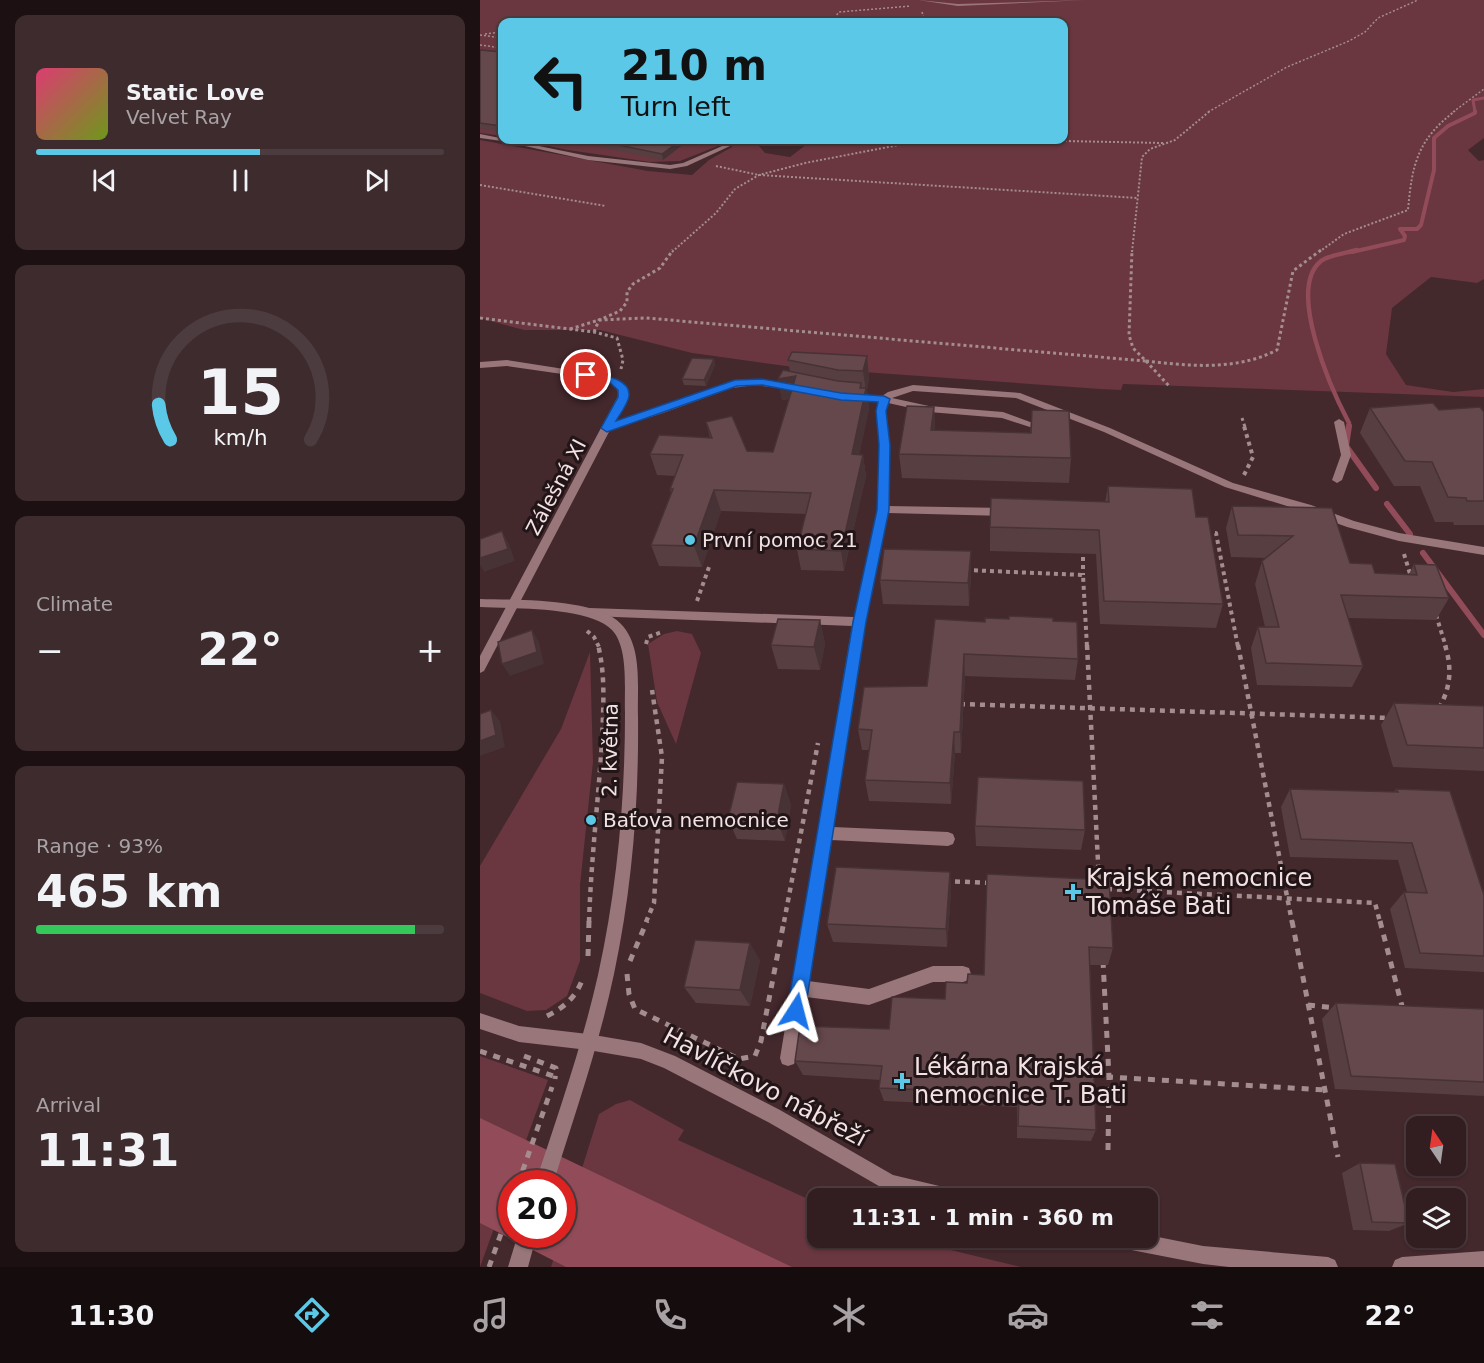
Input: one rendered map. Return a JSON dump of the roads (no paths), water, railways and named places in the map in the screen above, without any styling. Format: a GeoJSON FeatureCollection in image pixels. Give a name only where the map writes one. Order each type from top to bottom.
{"type":"FeatureCollection","features":[{"type":"Feature","properties":{"kind":"street"},"geometry":{"type":"LineString","coordinates":[[920,2],[994,4],[1084,0]]}},
{"type":"Feature","properties":{"kind":"street"},"geometry":{"type":"LineString","coordinates":[[480,136],[498,138]]}},
{"type":"Feature","properties":{"kind":"street"},"geometry":{"type":"LineString","coordinates":[[526,144],[588,158],[651,166],[685,165],[730,144]]}},
{"type":"Feature","properties":{"kind":"street","name":"Zálešná XI"},"geometry":{"type":"LineString","coordinates":[[480,365],[507,363],[606,378],[619,384],[624,397],[480,668]]}},
{"type":"Feature","properties":{"kind":"street"},"geometry":{"type":"LineString","coordinates":[[607,428],[677,405],[726,385],[754,382],[792,387]]}},
{"type":"Feature","properties":{"kind":"street"},"geometry":{"type":"LineString","coordinates":[[788,1058],[859,622],[883,510],[885,445],[881,411],[884,399],[900,390],[913,388],[1017,395],[1107,430],[1229,485],[1399,537],[1484,551]]}},
{"type":"Feature","properties":{"kind":"street"},"geometry":{"type":"LineString","coordinates":[[841,396],[884,399],[929,409],[1003,415],[1036,426]]}},
{"type":"Feature","properties":{"kind":"street"},"geometry":{"type":"LineString","coordinates":[[1337,480],[1346,455],[1339,422]]}},
{"type":"Feature","properties":{"kind":"street"},"geometry":{"type":"LineString","coordinates":[[883,510],[1014,512]]}},
{"type":"Feature","properties":{"kind":"street","name":"2. května"},"geometry":{"type":"LineString","coordinates":[[480,603],[590,612],[613,623],[622,634],[627,648],[632,740],[622,890],[612,946],[588,1042],[548,1170]]}},
{"type":"Feature","properties":{"kind":"street"},"geometry":{"type":"LineString","coordinates":[[590,612],[859,622]]}},
{"type":"Feature","properties":{"kind":"street"},"geometry":{"type":"LineString","coordinates":[[825,833],[948,839]]}},
{"type":"Feature","properties":{"kind":"street"},"geometry":{"type":"LineString","coordinates":[[800,988],[869,997],[933,974],[963,974]]}},
{"type":"Feature","properties":{"kind":"street","name":"Havlíčkovo nábřeží"},"geometry":{"type":"LineString","coordinates":[[480,1021],[519,1034],[627,1047],[669,1062],[774,1116],[890,1183],[911,1188]]}},
{"type":"Feature","properties":{"kind":"street"},"geometry":{"type":"LineString","coordinates":[[1158,1246],[1203,1255],[1328,1267]]}},
{"type":"Feature","properties":{"kind":"street"},"geometry":{"type":"LineString","coordinates":[[518,1267],[524,1248]]}},
{"type":"Feature","properties":{"kind":"street"},"geometry":{"type":"LineString","coordinates":[[1402,1267],[1484,1261]]}},
{"type":"Feature","properties":{"kind":"waterway"},"geometry":{"type":"LineString","coordinates":[[1475,112],[1473,100],[1484,98]]}},
{"type":"Feature","properties":{"kind":"waterway"},"geometry":{"type":"LineString","coordinates":[[1352,252],[1404,240],[1405,236],[1400,229],[1417,229],[1421,225],[1434,170],[1434,138],[1448,126],[1475,112]]}},
{"type":"Feature","properties":{"kind":"waterway"},"geometry":{"type":"LineString","coordinates":[[1348,427],[1349,423],[1323,365],[1310,316],[1308,294],[1311,275],[1321,261],[1357,250]]}},
{"type":"Feature","properties":{"kind":"waterway"},"geometry":{"type":"LineString","coordinates":[[1349,426],[1346,446],[1376,488]]}},
{"type":"Feature","properties":{"kind":"waterway"},"geometry":{"type":"LineString","coordinates":[[1387,504],[1410,534]]}},
{"type":"Feature","properties":{"kind":"waterway"},"geometry":{"type":"LineString","coordinates":[[1423,553],[1484,635]]}},
{"type":"Feature","properties":{"kind":"place","name":"První pomoc 21"},"geometry":{"type":"Point","coordinates":[690,540]}},
{"type":"Feature","properties":{"kind":"place","name":"Baťova nemocnice"},"geometry":{"type":"Point","coordinates":[591,820]}},
{"type":"Feature","properties":{"kind":"place","name":"Krajská nemocnice Tomáše Bati"},"geometry":{"type":"Point","coordinates":[1073,892]}},
{"type":"Feature","properties":{"kind":"place","name":"Lékárna Krajská nemocnice T. Bati"},"geometry":{"type":"Point","coordinates":[902,1081]}}]}
